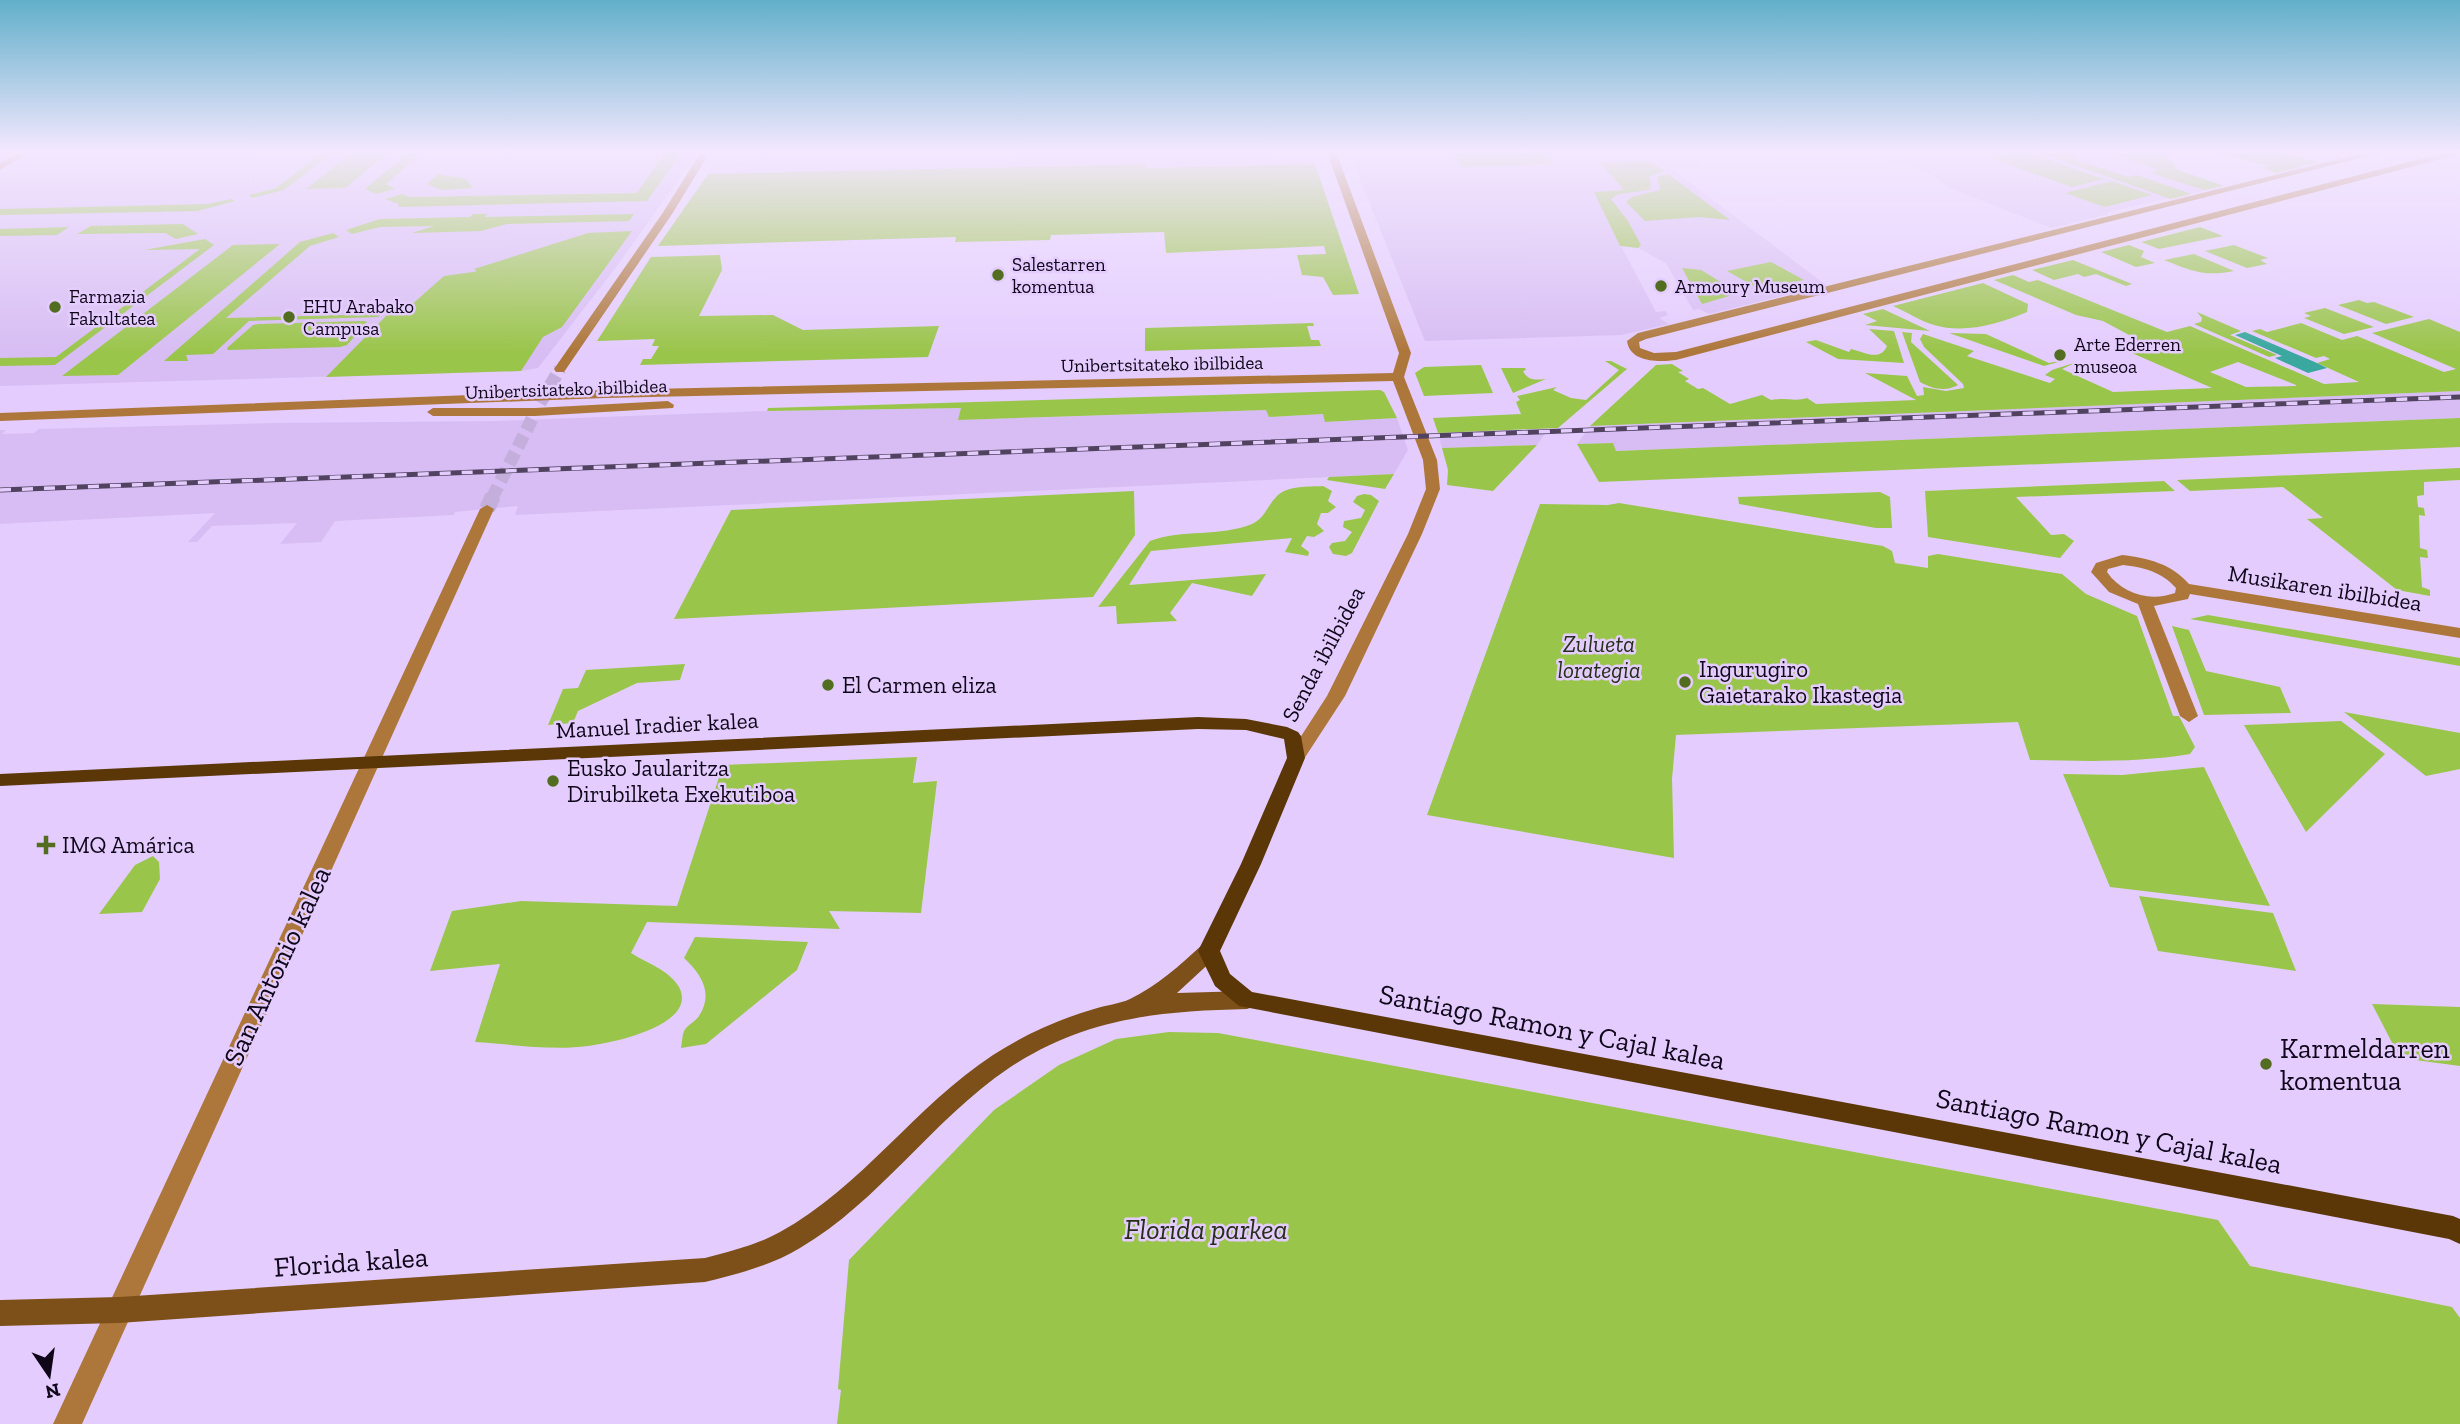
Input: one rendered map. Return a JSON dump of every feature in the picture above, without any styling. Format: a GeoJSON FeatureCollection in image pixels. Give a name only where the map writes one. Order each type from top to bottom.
{"type":"FeatureCollection","features":[{"type":"Feature","properties":{"kind":"main road","name":"Manuel Iradier kalea"},"geometry":{"type":"LineString","coordinates":[[0,780],[1238,723],[1264,726],[1292,736],[1296,758]]}},
{"type":"Feature","properties":{"kind":"main road","name":"Senda ibilbidea"},"geometry":{"type":"LineString","coordinates":[[1130,1008],[1173,985],[1209,951],[1251,864],[1296,758]]}},
{"type":"Feature","properties":{"kind":"main road"},"geometry":{"type":"LineString","coordinates":[[1209,951],[1214,970],[1225,986],[1247,1000]]}},
{"type":"Feature","properties":{"kind":"main road","name":"Santiago Ramon y Cajal kalea"},"geometry":{"type":"LineString","coordinates":[[705,1270],[735,1266],[770,1253],[800,1236],[837,1210],[986,1071],[1040,1039],[1130,1008],[1247,1000],[2458,1231]]}},
{"type":"Feature","properties":{"kind":"main road","name":"Florida kalea"},"geometry":{"type":"LineString","coordinates":[[0,1313],[119,1310],[705,1270]]}},
{"type":"Feature","properties":{"kind":"street"},"geometry":{"type":"LineString","coordinates":[[560,369],[664,218]]}},
{"type":"Feature","properties":{"kind":"street"},"geometry":{"type":"LineString","coordinates":[[1355,218],[1405,353],[1398,377]]}},
{"type":"Feature","properties":{"kind":"street"},"geometry":{"type":"LineString","coordinates":[[2114,218],[1642,336],[1633,341],[1634,349],[1638,353],[1651,356],[1676,356],[2204,218]]}},
{"type":"Feature","properties":{"kind":"street","name":"Unibertsitateko ibilbidea"},"geometry":{"type":"LineString","coordinates":[[0,417],[591,395],[1398,377]]}},
{"type":"Feature","properties":{"kind":"street","name":"Senda ibilbidea"},"geometry":{"type":"LineString","coordinates":[[1296,758],[1336,696],[1415,534],[1433,489],[1430,460],[1398,377]]}},
{"type":"Feature","properties":{"kind":"street","name":"Unibertsitateko ibilbidea"},"geometry":{"type":"LineString","coordinates":[[206,411],[536,411],[926,388]]}},
{"type":"Feature","properties":{"kind":"street","name":"San Antonio kalea"},"geometry":{"type":"LineString","coordinates":[[66,1424],[487,509]]}},
{"type":"Feature","properties":{"kind":"street"},"geometry":{"type":"LineString","coordinates":[[2122,560],[2153,565],[2178,580],[2184,588],[2182,596],[2171,601],[2144,600],[2117,591],[2104,582],[2099,572],[2101,566],[2122,560]]}},
{"type":"Feature","properties":{"kind":"street","name":"Musikaren ibilbidea"},"geometry":{"type":"LineString","coordinates":[[2184,588],[2460,633]]}},
{"type":"Feature","properties":{"kind":"street"},"geometry":{"type":"LineString","coordinates":[[2144,600],[2189,716]]}},
{"type":"Feature","properties":{"kind":"shaded area","name":"EHU Arabako Campusa"},"geometry":{"type":"Polygon","coordinates":[[[0,218],[651,218],[538,368],[521,371],[0,386],[0,218]]]}},
{"type":"Feature","properties":{"kind":"shaded area"},"geometry":{"type":"Polygon","coordinates":[[[1376,218],[1737,218],[1826,285],[1709,314],[1699,309],[1693,310],[1666,263],[1634,246],[1621,246],[1656,312],[1665,311],[1668,315],[1659,318],[1669,324],[1621,335],[1425,341],[1376,218]]]}},
{"type":"Feature","properties":{"kind":"shaded area"},"geometry":{"type":"Polygon","coordinates":[[[2027,218],[2090,218],[2051,228],[2027,218]]]}},
{"type":"Feature","properties":{"kind":"shaded area"},"geometry":{"type":"Polygon","coordinates":[[[2245,332],[2327,368],[2308,373],[2275,358],[2282,356],[2235,335],[2245,332]]]}},
{"type":"Feature","properties":{"kind":"shaded area"},"geometry":{"type":"Polygon","coordinates":[[[2460,391],[2460,418],[1616,451],[1612,443],[1577,444],[1590,426],[2460,391]]]}},
{"type":"Feature","properties":{"kind":"shaded area"},"geometry":{"type":"Polygon","coordinates":[[[961,408],[959,420],[1267,410],[1269,417],[1323,414],[1326,422],[1397,418],[1408,450],[1394,474],[515,515],[518,506],[455,512],[454,515],[335,521],[321,542],[280,544],[297,523],[212,526],[197,542],[188,542],[215,513],[0,524],[0,430],[6,430],[2,434],[34,433],[39,429],[496,421],[767,411],[961,408]]]}},
{"type":"Feature","properties":{"kind":"shaded area"},"geometry":{"type":"Polygon","coordinates":[[[1548,429],[1537,445],[1442,448],[1438,433],[1548,429]]]}},
{"type":"Feature","properties":{"kind":"green space"},"geometry":{"type":"Polygon","coordinates":[[[631,218],[629,221],[507,224],[481,231],[412,233],[434,226],[380,227],[352,234],[346,230],[380,219],[631,218]]]}},
{"type":"Feature","properties":{"kind":"green space"},"geometry":{"type":"Polygon","coordinates":[[[677,218],[1333,218],[1359,294],[1333,295],[1323,277],[1302,275],[1297,255],[1326,254],[1324,246],[1166,253],[1164,232],[1051,235],[1050,240],[955,242],[956,237],[658,246],[677,218]]]}},
{"type":"Feature","properties":{"kind":"green space"},"geometry":{"type":"Polygon","coordinates":[[[1607,218],[1626,218],[1641,245],[1638,248],[1620,246],[1607,218]]]}},
{"type":"Feature","properties":{"kind":"green space"},"geometry":{"type":"Polygon","coordinates":[[[1642,218],[1679,218],[1645,221],[1642,218]]]}},
{"type":"Feature","properties":{"kind":"green space"},"geometry":{"type":"Polygon","coordinates":[[[183,224],[198,234],[176,239],[165,233],[77,234],[91,226],[183,224]]]}},
{"type":"Feature","properties":{"kind":"green space"},"geometry":{"type":"Polygon","coordinates":[[[69,227],[57,235],[0,236],[0,229],[69,227]]]}},
{"type":"Feature","properties":{"kind":"green space"},"geometry":{"type":"Polygon","coordinates":[[[2200,227],[2223,236],[2159,249],[2141,242],[2200,227]]]}},
{"type":"Feature","properties":{"kind":"green space"},"geometry":{"type":"Polygon","coordinates":[[[632,231],[562,327],[543,337],[521,371],[326,377],[387,315],[400,315],[444,276],[477,271],[474,269],[588,233],[632,231]]]}},
{"type":"Feature","properties":{"kind":"green space"},"geometry":{"type":"Polygon","coordinates":[[[333,233],[339,237],[310,246],[226,318],[381,314],[378,317],[249,321],[213,354],[186,355],[188,361],[164,361],[300,242],[333,233]]]}},
{"type":"Feature","properties":{"kind":"green space"},"geometry":{"type":"Polygon","coordinates":[[[205,239],[214,245],[55,365],[0,366],[0,358],[56,357],[200,249],[144,250],[205,239]]]}},
{"type":"Feature","properties":{"kind":"green space"},"geometry":{"type":"Polygon","coordinates":[[[280,244],[118,375],[62,376],[233,245],[280,244]]]}},
{"type":"Feature","properties":{"kind":"green space"},"geometry":{"type":"Polygon","coordinates":[[[2129,245],[2144,251],[2141,257],[2155,263],[2136,267],[2101,252],[2129,245]]]}},
{"type":"Feature","properties":{"kind":"green space"},"geometry":{"type":"Polygon","coordinates":[[[2234,245],[2268,258],[2260,260],[2267,264],[2247,268],[2205,251],[2234,245]]]}},
{"type":"Feature","properties":{"kind":"green space"},"geometry":{"type":"Polygon","coordinates":[[[2194,254],[2234,271],[2199,272],[2164,260],[2194,254]]]}},
{"type":"Feature","properties":{"kind":"green space"},"geometry":{"type":"Polygon","coordinates":[[[720,255],[722,270],[699,316],[773,315],[803,330],[939,326],[928,357],[640,365],[643,359],[651,359],[659,346],[652,346],[655,339],[597,341],[651,257],[720,255]]]}},
{"type":"Feature","properties":{"kind":"green space"},"geometry":{"type":"Polygon","coordinates":[[[2073,260],[2132,284],[2126,286],[2096,274],[2084,277],[2078,274],[2054,280],[2032,270],[2073,260]]]}},
{"type":"Feature","properties":{"kind":"green space"},"geometry":{"type":"Polygon","coordinates":[[[1771,262],[1804,280],[1759,289],[1727,271],[1771,262]]]}},
{"type":"Feature","properties":{"kind":"green space"},"geometry":{"type":"Polygon","coordinates":[[[1682,268],[1701,270],[1739,293],[1702,304],[1682,268]]]}},
{"type":"Feature","properties":{"kind":"green space"},"geometry":{"type":"Polygon","coordinates":[[[2013,275],[2029,282],[2038,280],[2167,332],[2190,326],[2324,384],[2359,382],[2317,363],[2330,359],[2324,356],[2316,358],[2252,331],[2260,329],[2267,332],[2301,323],[2342,340],[2357,336],[2444,372],[2456,369],[2372,333],[2429,319],[2460,332],[2460,391],[1590,426],[1656,365],[1672,364],[1683,371],[1678,372],[1689,379],[1685,381],[1730,404],[1762,395],[1771,400],[1807,398],[1816,404],[1916,400],[1865,373],[1907,376],[1917,396],[1924,395],[1923,387],[1946,391],[1964,388],[1924,347],[1920,339],[1923,334],[1974,351],[1967,356],[2050,383],[2055,379],[2045,375],[2077,362],[2062,369],[2113,392],[2212,388],[2125,350],[2131,336],[2103,321],[2076,315],[1994,280],[2013,275]],[[2238,362],[2210,372],[2246,387],[2296,385],[2238,362]]]}},
{"type":"Feature","properties":{"kind":"green space"},"geometry":{"type":"Polygon","coordinates":[[[1983,283],[2028,304],[2027,312],[1993,324],[1945,328],[1893,306],[1983,283]]]}},
{"type":"Feature","properties":{"kind":"green space"},"geometry":{"type":"Polygon","coordinates":[[[2359,300],[2374,302],[2414,317],[2386,324],[2338,305],[2359,300]]]}},
{"type":"Feature","properties":{"kind":"green space"},"geometry":{"type":"Polygon","coordinates":[[[2325,308],[2374,327],[2344,334],[2304,318],[2311,316],[2304,313],[2325,308]]]}},
{"type":"Feature","properties":{"kind":"green space"},"geometry":{"type":"Polygon","coordinates":[[[1883,309],[1930,331],[1865,325],[1877,321],[1863,314],[1883,309]]]}},
{"type":"Feature","properties":{"kind":"green space"},"geometry":{"type":"Polygon","coordinates":[[[2197,312],[2241,331],[2230,335],[2277,355],[2269,357],[2194,324],[2201,322],[2202,318],[2197,312]]]}},
{"type":"Feature","properties":{"kind":"green space"},"geometry":{"type":"Polygon","coordinates":[[[367,322],[347,345],[340,347],[227,348],[253,325],[367,322]]]}},
{"type":"Feature","properties":{"kind":"green space"},"geometry":{"type":"Polygon","coordinates":[[[1313,323],[1314,326],[1307,326],[1311,340],[1319,340],[1321,346],[1145,351],[1145,328],[1313,323]]]}},
{"type":"Feature","properties":{"kind":"green space"},"geometry":{"type":"Polygon","coordinates":[[[1869,329],[1894,331],[1904,363],[1838,359],[1806,342],[1816,340],[1849,352],[1851,349],[1871,355],[1880,354],[1887,346],[1869,329]]]}},
{"type":"Feature","properties":{"kind":"green space"},"geometry":{"type":"Polygon","coordinates":[[[1902,332],[1912,333],[1911,342],[1958,385],[1939,389],[1920,382],[1902,332]]]}},
{"type":"Feature","properties":{"kind":"green space"},"geometry":{"type":"Polygon","coordinates":[[[1949,333],[1986,334],[2049,363],[2069,359],[2044,366],[1949,333]]]}},
{"type":"Feature","properties":{"kind":"green space"},"geometry":{"type":"Polygon","coordinates":[[[1605,361],[1627,369],[1558,428],[1438,433],[1433,418],[1521,414],[1516,402],[1520,400],[1517,396],[1557,387],[1553,390],[1571,398],[1586,400],[1619,370],[1605,361]]]}},
{"type":"Feature","properties":{"kind":"green space"},"geometry":{"type":"Polygon","coordinates":[[[1481,365],[1493,393],[1424,396],[1415,373],[1424,367],[1481,365]]]}},
{"type":"Feature","properties":{"kind":"green space"},"geometry":{"type":"Polygon","coordinates":[[[1501,368],[1525,368],[1523,371],[1530,378],[1546,379],[1513,393],[1501,368]]]}},
{"type":"Feature","properties":{"kind":"green space"},"geometry":{"type":"Polygon","coordinates":[[[1380,390],[1384,392],[1397,418],[1325,422],[1323,414],[1269,417],[1266,410],[958,420],[961,408],[767,411],[768,408],[1380,390]]]}},
{"type":"Feature","properties":{"kind":"green space"},"geometry":{"type":"Polygon","coordinates":[[[2460,418],[2460,447],[1599,482],[1577,444],[1613,443],[1616,451],[2460,418]]]}},
{"type":"Feature","properties":{"kind":"green space"},"geometry":{"type":"Polygon","coordinates":[[[1537,445],[1493,491],[1447,485],[1448,470],[1442,448],[1537,445]]]}},
{"type":"Feature","properties":{"kind":"green space"},"geometry":{"type":"Polygon","coordinates":[[[2460,468],[2460,480],[2424,482],[2424,495],[2417,496],[2418,507],[2424,508],[2425,516],[2419,515],[2420,548],[2427,550],[2428,558],[2420,557],[2422,587],[2430,590],[2430,596],[2397,590],[2307,519],[2323,518],[2283,487],[2190,491],[2177,480],[2460,468]]]}},
{"type":"Feature","properties":{"kind":"green space"},"geometry":{"type":"Polygon","coordinates":[[[1394,474],[1385,489],[1327,480],[1329,477],[1394,474]]]}},
{"type":"Feature","properties":{"kind":"green space"},"geometry":{"type":"Polygon","coordinates":[[[2164,481],[2175,491],[2016,497],[2051,535],[2064,534],[2074,541],[2060,558],[1928,537],[1925,491],[2164,481]]]}},
{"type":"Feature","properties":{"kind":"green space"},"geometry":{"type":"Polygon","coordinates":[[[1323,486],[1332,491],[1328,501],[1336,507],[1328,513],[1321,513],[1317,524],[1324,531],[1314,537],[1307,536],[1301,546],[1309,552],[1308,556],[1285,552],[1292,538],[1151,551],[1129,585],[1266,574],[1252,596],[1192,583],[1170,613],[1177,621],[1117,624],[1116,606],[1098,607],[1150,541],[1175,535],[1240,528],[1260,519],[1282,492],[1299,487],[1323,486]]]}},
{"type":"Feature","properties":{"kind":"green space"},"geometry":{"type":"Polygon","coordinates":[[[1134,491],[1135,535],[1093,597],[674,619],[731,510],[1134,491]]]}},
{"type":"Feature","properties":{"kind":"green space"},"geometry":{"type":"Polygon","coordinates":[[[1880,492],[1890,497],[1892,528],[1876,528],[1739,504],[1738,497],[1880,492]]]}},
{"type":"Feature","properties":{"kind":"green space"},"geometry":{"type":"Polygon","coordinates":[[[1364,494],[1379,501],[1352,553],[1346,556],[1333,554],[1329,547],[1332,543],[1345,541],[1352,532],[1343,527],[1344,521],[1361,518],[1365,510],[1353,502],[1357,496],[1364,494]]]}},
{"type":"Feature","properties":{"kind":"green space","name":"Zulueta lorategia"},"geometry":{"type":"Polygon","coordinates":[[[1619,503],[1883,546],[1892,551],[1895,563],[1928,568],[1928,556],[1938,554],[2062,574],[2086,594],[2137,616],[2173,716],[2179,716],[2195,747],[2190,754],[2150,759],[2030,760],[2018,722],[1676,735],[1672,779],[1674,858],[1427,815],[1540,504],[1619,503]]]}},
{"type":"Feature","properties":{"kind":"green space"},"geometry":{"type":"Polygon","coordinates":[[[2208,615],[2460,658],[2460,666],[2190,619],[2208,615]]]}},
{"type":"Feature","properties":{"kind":"green space"},"geometry":{"type":"Polygon","coordinates":[[[2172,626],[2189,630],[2206,671],[2280,687],[2291,713],[2204,715],[2172,626]]]}},
{"type":"Feature","properties":{"kind":"green space"},"geometry":{"type":"Polygon","coordinates":[[[685,664],[680,680],[637,683],[578,711],[573,723],[548,725],[563,689],[578,688],[586,670],[685,664]]]}},
{"type":"Feature","properties":{"kind":"green space"},"geometry":{"type":"Polygon","coordinates":[[[2344,712],[2460,733],[2460,769],[2426,776],[2344,712]]]}},
{"type":"Feature","properties":{"kind":"green space"},"geometry":{"type":"Polygon","coordinates":[[[2341,721],[2385,754],[2306,832],[2244,725],[2341,721]]]}},
{"type":"Feature","properties":{"kind":"green space"},"geometry":{"type":"Polygon","coordinates":[[[917,757],[913,783],[937,781],[921,913],[829,911],[840,929],[647,922],[631,953],[664,971],[675,981],[682,1000],[677,1012],[650,1030],[588,1046],[546,1047],[475,1042],[500,964],[430,971],[452,911],[521,901],[677,906],[723,765],[917,757]]]}},
{"type":"Feature","properties":{"kind":"green space"},"geometry":{"type":"Polygon","coordinates":[[[2204,767],[2270,906],[2110,887],[2063,774],[2122,775],[2204,767]]]}},
{"type":"Feature","properties":{"kind":"green space"},"geometry":{"type":"Polygon","coordinates":[[[153,856],[159,862],[160,879],[142,912],[99,914],[135,865],[153,856]]]}},
{"type":"Feature","properties":{"kind":"green space"},"geometry":{"type":"Polygon","coordinates":[[[2139,896],[2273,913],[2296,971],[2158,951],[2139,896]]]}},
{"type":"Feature","properties":{"kind":"green space"},"geometry":{"type":"Polygon","coordinates":[[[695,937],[808,942],[797,970],[706,1044],[681,1048],[684,1031],[699,1016],[705,999],[704,984],[684,958],[695,937]]]}},
{"type":"Feature","properties":{"kind":"green space"},"geometry":{"type":"Polygon","coordinates":[[[2372,1004],[2460,1007],[2460,1066],[2400,1058],[2372,1004]]]}},
{"type":"Feature","properties":{"kind":"green space","name":"Florida parkea"},"geometry":{"type":"Polygon","coordinates":[[[1169,1032],[1218,1033],[2218,1220],[2250,1266],[2452,1307],[2460,1318],[2460,1424],[837,1424],[849,1260],[994,1110],[1059,1065],[1116,1039],[1169,1032]]]}},
{"type":"Feature","properties":{"kind":"tunnel"},"geometry":{"type":"LineString","coordinates":[[540,403],[560,369]]}},
{"type":"Feature","properties":{"kind":"tunnel"},"geometry":{"type":"LineString","coordinates":[[493,496],[532,419]]}},
{"type":"Feature","properties":{"kind":"tunnel"},"geometry":{"type":"LineString","coordinates":[[487,509],[493,496]]}},
{"type":"Feature","properties":{"kind":"railway"},"geometry":{"type":"LineString","coordinates":[[0,490],[2460,397]]}},
{"type":"Feature","properties":{"kind":"place","name":"Salestarren komentua"},"geometry":{"type":"Point","coordinates":[998,275]}},
{"type":"Feature","properties":{"kind":"place","name":"Armoury Museum"},"geometry":{"type":"Point","coordinates":[1661,286]}},
{"type":"Feature","properties":{"kind":"place","name":"Farmazia Fakultatea"},"geometry":{"type":"Point","coordinates":[55,307]}},
{"type":"Feature","properties":{"kind":"place","name":"EHU Arabako Campusa"},"geometry":{"type":"Point","coordinates":[289,317]}},
{"type":"Feature","properties":{"kind":"place","name":"Arte Ederren museoa"},"geometry":{"type":"Point","coordinates":[2060,355]}},
{"type":"Feature","properties":{"kind":"place","name":"Ingurugiro Gaietarako Ikastegia"},"geometry":{"type":"Point","coordinates":[1685,682]}},
{"type":"Feature","properties":{"kind":"place","name":"El Carmen eliza"},"geometry":{"type":"Point","coordinates":[828,685]}},
{"type":"Feature","properties":{"kind":"place","name":"Eusko Jaularitza Dirubilketa Exekutiboa"},"geometry":{"type":"Point","coordinates":[553,781]}},
{"type":"Feature","properties":{"kind":"place","name":"IMQ Amárica"},"geometry":{"type":"Point","coordinates":[46,845]}},
{"type":"Feature","properties":{"kind":"place","name":"Karmeldarren komentua"},"geometry":{"type":"Point","coordinates":[2266,1064]}}]}
